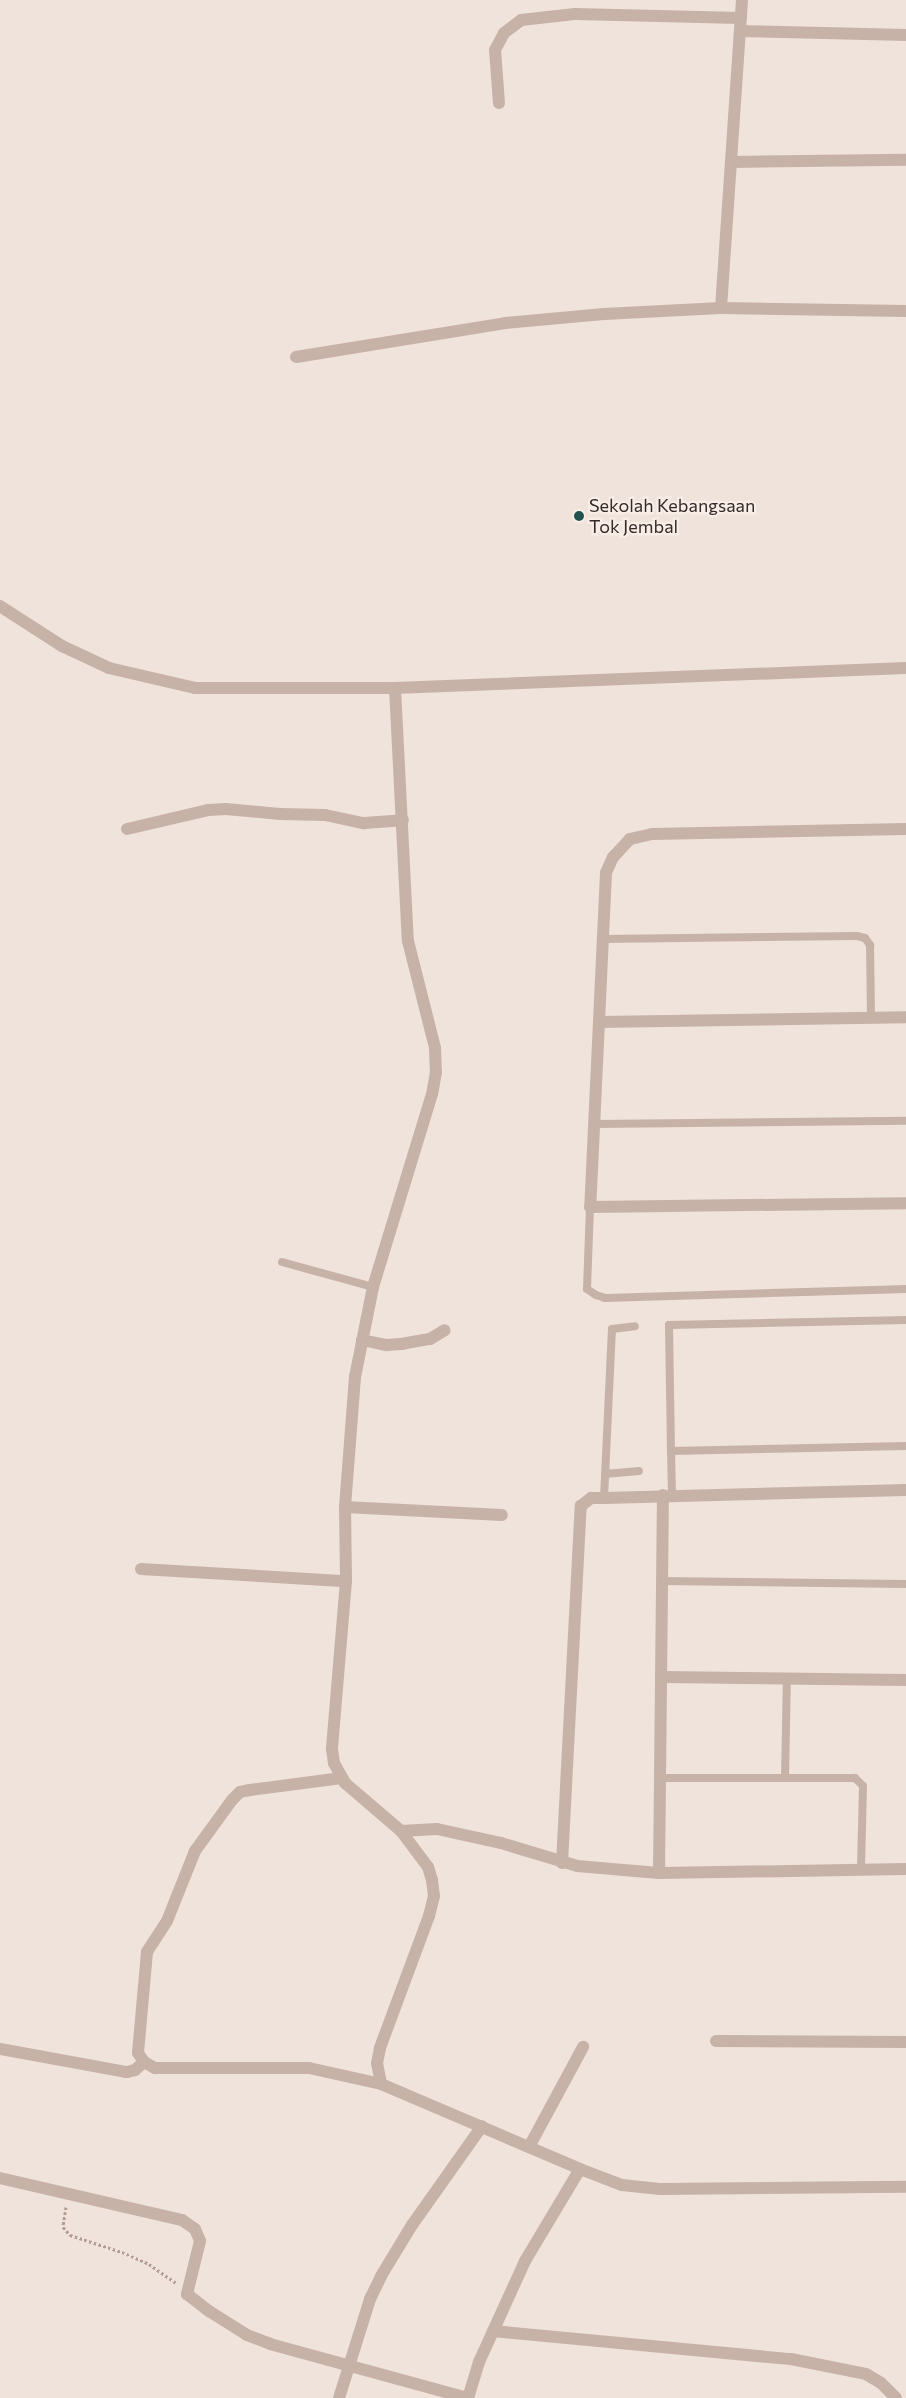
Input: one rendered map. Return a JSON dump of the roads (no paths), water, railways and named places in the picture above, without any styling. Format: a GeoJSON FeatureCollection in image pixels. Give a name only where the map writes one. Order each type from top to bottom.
{"type":"FeatureCollection","features":[{"type":"Feature","properties":{"kind":"street"},"geometry":{"type":"LineString","coordinates":[[721,308],[742,0]]}},
{"type":"Feature","properties":{"kind":"street"},"geometry":{"type":"LineString","coordinates":[[499,103],[495,50],[504,33],[521,20],[575,14],[906,35]]}},
{"type":"Feature","properties":{"kind":"street"},"geometry":{"type":"LineString","coordinates":[[731,162],[906,160]]}},
{"type":"Feature","properties":{"kind":"street"},"geometry":{"type":"LineString","coordinates":[[296,357],[504,323],[721,308],[906,311]]}},
{"type":"Feature","properties":{"kind":"street"},"geometry":{"type":"LineString","coordinates":[[0,606],[62,646],[109,668],[154,680],[204,688],[395,688],[906,668]]}},
{"type":"Feature","properties":{"kind":"street"},"geometry":{"type":"LineString","coordinates":[[381,2084],[378,2063],[380,2048],[429,1916],[434,1896],[428,1867],[401,1831],[345,1783],[334,1763],[332,1749],[346,1581],[346,1507],[355,1377],[373,1286],[432,1094],[436,1072],[436,1048],[408,940],[395,688]]}},
{"type":"Feature","properties":{"kind":"street"},"geometry":{"type":"LineString","coordinates":[[127,829],[208,810],[226,809],[280,814],[325,814],[364,823],[403,820]]}},
{"type":"Feature","properties":{"kind":"street"},"geometry":{"type":"LineString","coordinates":[[906,829],[652,834],[630,839],[613,857],[606,873],[590,1207],[906,1203]]}},
{"type":"Feature","properties":{"kind":"street"},"geometry":{"type":"LineString","coordinates":[[600,1022],[906,1018]]}},
{"type":"Feature","properties":{"kind":"street"},"geometry":{"type":"LineString","coordinates":[[362,1340],[386,1345],[401,1344],[430,1338],[445,1330]]}},
{"type":"Feature","properties":{"kind":"street"},"geometry":{"type":"LineString","coordinates":[[562,1863],[581,1506],[591,1498],[906,1490]]}},
{"type":"Feature","properties":{"kind":"street"},"geometry":{"type":"LineString","coordinates":[[659,1873],[662,1581],[667,1495]]}},
{"type":"Feature","properties":{"kind":"street"},"geometry":{"type":"LineString","coordinates":[[346,1507],[502,1515]]}},
{"type":"Feature","properties":{"kind":"street"},"geometry":{"type":"LineString","coordinates":[[141,1569],[346,1581]]}},
{"type":"Feature","properties":{"kind":"street"},"geometry":{"type":"LineString","coordinates":[[661,1677],[906,1680]]}},
{"type":"Feature","properties":{"kind":"street"},"geometry":{"type":"LineString","coordinates":[[342,1778],[240,1792],[195,1851],[167,1921],[146,1952],[138,2039],[138,2053],[144,2062],[155,2068],[310,2068],[381,2084],[482,2126],[580,2170],[622,2185],[660,2189],[906,2187]]}},
{"type":"Feature","properties":{"kind":"street"},"geometry":{"type":"LineString","coordinates":[[401,1831],[436,1829],[501,1843],[562,1863],[659,1873],[906,1869]]}},
{"type":"Feature","properties":{"kind":"street"},"geometry":{"type":"LineString","coordinates":[[716,2041],[906,2042]]}},
{"type":"Feature","properties":{"kind":"street"},"geometry":{"type":"LineString","coordinates":[[529,2147],[584,2047]]}},
{"type":"Feature","properties":{"kind":"street"},"geometry":{"type":"LineString","coordinates":[[0,2050],[127,2072],[135,2070],[144,2062]]}},
{"type":"Feature","properties":{"kind":"street"},"geometry":{"type":"LineString","coordinates":[[339,2398],[370,2299],[380,2276],[412,2226],[482,2126]]}},
{"type":"Feature","properties":{"kind":"street"},"geometry":{"type":"LineString","coordinates":[[0,2178],[69,2192],[182,2220],[195,2229],[200,2241],[188,2294],[209,2311],[247,2335],[270,2344],[468,2398],[493,2331],[525,2261],[580,2170]]}},
{"type":"Feature","properties":{"kind":"street"},"geometry":{"type":"LineString","coordinates":[[493,2331],[791,2359],[866,2374],[881,2383],[896,2398]]}},
{"type":"Feature","properties":{"kind":"lane"},"geometry":{"type":"LineString","coordinates":[[604,939],[858,936],[865,938],[870,945],[871,1018]]}},
{"type":"Feature","properties":{"kind":"lane"},"geometry":{"type":"LineString","coordinates":[[594,1124],[906,1121]]}},
{"type":"Feature","properties":{"kind":"lane"},"geometry":{"type":"LineString","coordinates":[[590,1207],[587,1289],[605,1298],[906,1290]]}},
{"type":"Feature","properties":{"kind":"lane"},"geometry":{"type":"LineString","coordinates":[[282,1262],[373,1286]]}},
{"type":"Feature","properties":{"kind":"lane"},"geometry":{"type":"LineString","coordinates":[[667,1495],[671,1451],[669,1325],[906,1320]]}},
{"type":"Feature","properties":{"kind":"lane"},"geometry":{"type":"LineString","coordinates":[[604,1498],[612,1328],[635,1326]]}},
{"type":"Feature","properties":{"kind":"lane"},"geometry":{"type":"LineString","coordinates":[[671,1451],[906,1446]]}},
{"type":"Feature","properties":{"kind":"lane"},"geometry":{"type":"LineString","coordinates":[[605,1474],[639,1471]]}},
{"type":"Feature","properties":{"kind":"lane"},"geometry":{"type":"LineString","coordinates":[[662,1581],[906,1584]]}},
{"type":"Feature","properties":{"kind":"lane"},"geometry":{"type":"LineString","coordinates":[[786,1778],[787,1678]]}},
{"type":"Feature","properties":{"kind":"lane"},"geometry":{"type":"LineString","coordinates":[[660,1778],[854,1778],[863,1786],[861,1870]]}},
{"type":"Feature","properties":{"kind":"place","name":"Sekolah Kebangsaan Tok Jembal"},"geometry":{"type":"Point","coordinates":[579,516]}}]}
